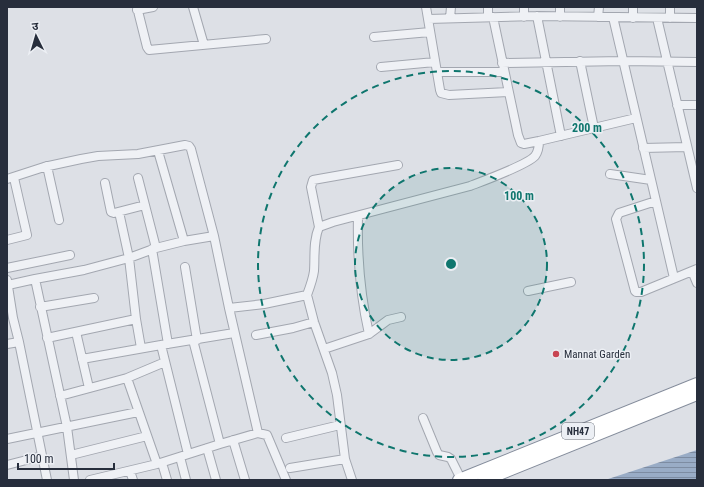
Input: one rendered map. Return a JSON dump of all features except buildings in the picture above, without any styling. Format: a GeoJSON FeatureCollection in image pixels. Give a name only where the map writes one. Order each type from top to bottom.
{"type":"FeatureCollection","features":[{"type":"Feature","properties":{"kind":"highway","name":"NH47"},"geometry":{"type":"LineString","coordinates":[[460,480],[697,384]]}},
{"type":"Feature","properties":{"kind":"highway","name":"NH47"},"geometry":{"type":"LineString","coordinates":[[484,480],[697,394]]}},
{"type":"Feature","properties":{"kind":"street"},"geometry":{"type":"LineString","coordinates":[[153,7],[137,8],[149,50],[266,39]]}},
{"type":"Feature","properties":{"kind":"street"},"geometry":{"type":"LineString","coordinates":[[193,7],[204,45]]}},
{"type":"Feature","properties":{"kind":"street"},"geometry":{"type":"LineString","coordinates":[[426,7],[440,90],[444,95],[508,92]]}},
{"type":"Feature","properties":{"kind":"street"},"geometry":{"type":"LineString","coordinates":[[450,18],[451,7]]}},
{"type":"Feature","properties":{"kind":"street"},"geometry":{"type":"LineString","coordinates":[[488,7],[519,140],[524,144],[636,118]]}},
{"type":"Feature","properties":{"kind":"street"},"geometry":{"type":"LineString","coordinates":[[524,7],[524,17]]}},
{"type":"Feature","properties":{"kind":"street"},"geometry":{"type":"LineString","coordinates":[[560,7],[560,17]]}},
{"type":"Feature","properties":{"kind":"street"},"geometry":{"type":"LineString","coordinates":[[598,7],[598,17]]}},
{"type":"Feature","properties":{"kind":"street"},"geometry":{"type":"LineString","coordinates":[[633,7],[633,18]]}},
{"type":"Feature","properties":{"kind":"street"},"geometry":{"type":"LineString","coordinates":[[670,7],[670,18]]}},
{"type":"Feature","properties":{"kind":"street"},"geometry":{"type":"LineString","coordinates":[[428,19],[537,16],[697,18]]}},
{"type":"Feature","properties":{"kind":"street"},"geometry":{"type":"LineString","coordinates":[[537,16],[562,136]]}},
{"type":"Feature","properties":{"kind":"street"},"geometry":{"type":"LineString","coordinates":[[613,17],[674,278]]}},
{"type":"Feature","properties":{"kind":"street"},"geometry":{"type":"LineString","coordinates":[[657,18],[697,188]]}},
{"type":"Feature","properties":{"kind":"street"},"geometry":{"type":"LineString","coordinates":[[374,37],[430,32]]}},
{"type":"Feature","properties":{"kind":"street"},"geometry":{"type":"LineString","coordinates":[[580,61],[594,128]]}},
{"type":"Feature","properties":{"kind":"street"},"geometry":{"type":"LineString","coordinates":[[381,67],[435,62]]}},
{"type":"Feature","properties":{"kind":"street"},"geometry":{"type":"LineString","coordinates":[[502,62],[697,62]]}},
{"type":"Feature","properties":{"kind":"street"},"geometry":{"type":"LineString","coordinates":[[437,72],[504,72]]}},
{"type":"Feature","properties":{"kind":"street"},"geometry":{"type":"LineString","coordinates":[[677,105],[697,105]]}},
{"type":"Feature","properties":{"kind":"street"},"geometry":{"type":"LineString","coordinates":[[319,227],[470,186],[490,179],[535,156],[540,141]]}},
{"type":"Feature","properties":{"kind":"street"},"geometry":{"type":"LineString","coordinates":[[7,240],[28,235],[10,178],[47,166],[98,156],[138,154],[186,145],[189,146],[214,236],[234,333],[258,433]]}},
{"type":"Feature","properties":{"kind":"street"},"geometry":{"type":"LineString","coordinates":[[643,148],[687,147]]}},
{"type":"Feature","properties":{"kind":"street"},"geometry":{"type":"LineString","coordinates":[[158,151],[184,241]]}},
{"type":"Feature","properties":{"kind":"street"},"geometry":{"type":"LineString","coordinates":[[352,480],[345,459],[337,395],[332,373],[314,322],[307,295],[313,277],[315,240],[319,227],[311,183],[313,180],[398,164]]}},
{"type":"Feature","properties":{"kind":"street"},"geometry":{"type":"LineString","coordinates":[[47,166],[58,220]]}},
{"type":"Feature","properties":{"kind":"street"},"geometry":{"type":"LineString","coordinates":[[610,174],[651,180]]}},
{"type":"Feature","properties":{"kind":"street"},"geometry":{"type":"LineString","coordinates":[[138,178],[154,248],[165,345],[165,362],[188,454]]}},
{"type":"Feature","properties":{"kind":"street"},"geometry":{"type":"LineString","coordinates":[[105,183],[110,212],[119,212],[145,205]]}},
{"type":"Feature","properties":{"kind":"street"},"geometry":{"type":"LineString","coordinates":[[656,201],[619,213],[616,221],[635,290],[636,292],[641,292],[694,270],[697,283]]}},
{"type":"Feature","properties":{"kind":"street"},"geometry":{"type":"LineString","coordinates":[[119,212],[128,258],[141,348]]}},
{"type":"Feature","properties":{"kind":"street"},"geometry":{"type":"LineString","coordinates":[[358,216],[360,282],[363,307],[369,334]]}},
{"type":"Feature","properties":{"kind":"street"},"geometry":{"type":"LineString","coordinates":[[46,480],[19,342],[10,319],[7,282],[35,279],[84,270],[128,258],[154,248],[214,236]]}},
{"type":"Feature","properties":{"kind":"street"},"geometry":{"type":"LineString","coordinates":[[7,268],[70,255]]}},
{"type":"Feature","properties":{"kind":"street"},"geometry":{"type":"LineString","coordinates":[[185,267],[195,340],[220,444]]}},
{"type":"Feature","properties":{"kind":"street"},"geometry":{"type":"LineString","coordinates":[[35,279],[67,427],[74,480]]}},
{"type":"Feature","properties":{"kind":"street"},"geometry":{"type":"LineString","coordinates":[[528,291],[571,282]]}},
{"type":"Feature","properties":{"kind":"street"},"geometry":{"type":"LineString","coordinates":[[229,308],[264,304],[307,295]]}},
{"type":"Feature","properties":{"kind":"street"},"geometry":{"type":"LineString","coordinates":[[40,307],[94,298]]}},
{"type":"Feature","properties":{"kind":"street"},"geometry":{"type":"LineString","coordinates":[[324,349],[369,334],[388,320],[402,317]]}},
{"type":"Feature","properties":{"kind":"street"},"geometry":{"type":"LineString","coordinates":[[47,338],[136,319]]}},
{"type":"Feature","properties":{"kind":"street"},"geometry":{"type":"LineString","coordinates":[[256,335],[293,328],[314,322]]}},
{"type":"Feature","properties":{"kind":"street"},"geometry":{"type":"LineString","coordinates":[[76,332],[89,388]]}},
{"type":"Feature","properties":{"kind":"street"},"geometry":{"type":"LineString","coordinates":[[82,360],[141,348],[234,333]]}},
{"type":"Feature","properties":{"kind":"street"},"geometry":{"type":"LineString","coordinates":[[7,344],[19,342]]}},
{"type":"Feature","properties":{"kind":"street"},"geometry":{"type":"LineString","coordinates":[[60,396],[126,378],[165,362]]}},
{"type":"Feature","properties":{"kind":"street"},"geometry":{"type":"LineString","coordinates":[[126,378],[147,436],[167,480]]}},
{"type":"Feature","properties":{"kind":"street"},"geometry":{"type":"LineString","coordinates":[[7,439],[138,412]]}},
{"type":"Feature","properties":{"kind":"street"},"geometry":{"type":"LineString","coordinates":[[423,418],[437,452],[439,455],[451,459],[460,480]]}},
{"type":"Feature","properties":{"kind":"street"},"geometry":{"type":"LineString","coordinates":[[286,438],[340,425]]}},
{"type":"Feature","properties":{"kind":"street"},"geometry":{"type":"LineString","coordinates":[[90,480],[160,464],[258,433],[267,435],[286,480]]}},
{"type":"Feature","properties":{"kind":"street"},"geometry":{"type":"LineString","coordinates":[[71,455],[147,436]]}},
{"type":"Feature","properties":{"kind":"street"},"geometry":{"type":"LineString","coordinates":[[233,440],[245,480]]}},
{"type":"Feature","properties":{"kind":"street"},"geometry":{"type":"LineString","coordinates":[[207,448],[216,480]]}},
{"type":"Feature","properties":{"kind":"street"},"geometry":{"type":"LineString","coordinates":[[7,465],[42,456]]}},
{"type":"Feature","properties":{"kind":"street"},"geometry":{"type":"LineString","coordinates":[[180,457],[186,480]]}},
{"type":"Feature","properties":{"kind":"street"},"geometry":{"type":"LineString","coordinates":[[290,468],[345,459]]}},
{"type":"Feature","properties":{"kind":"street"},"geometry":{"type":"LineString","coordinates":[[130,471],[132,480]]}},
{"type":"Feature","properties":{"kind":"water"},"geometry":{"type":"Polygon","coordinates":[[[697,450],[697,480],[605,480],[697,450]]]}},
{"type":"Feature","properties":{"kind":"place","name":"Mannat Garden"},"geometry":{"type":"Point","coordinates":[556,354]}}]}
